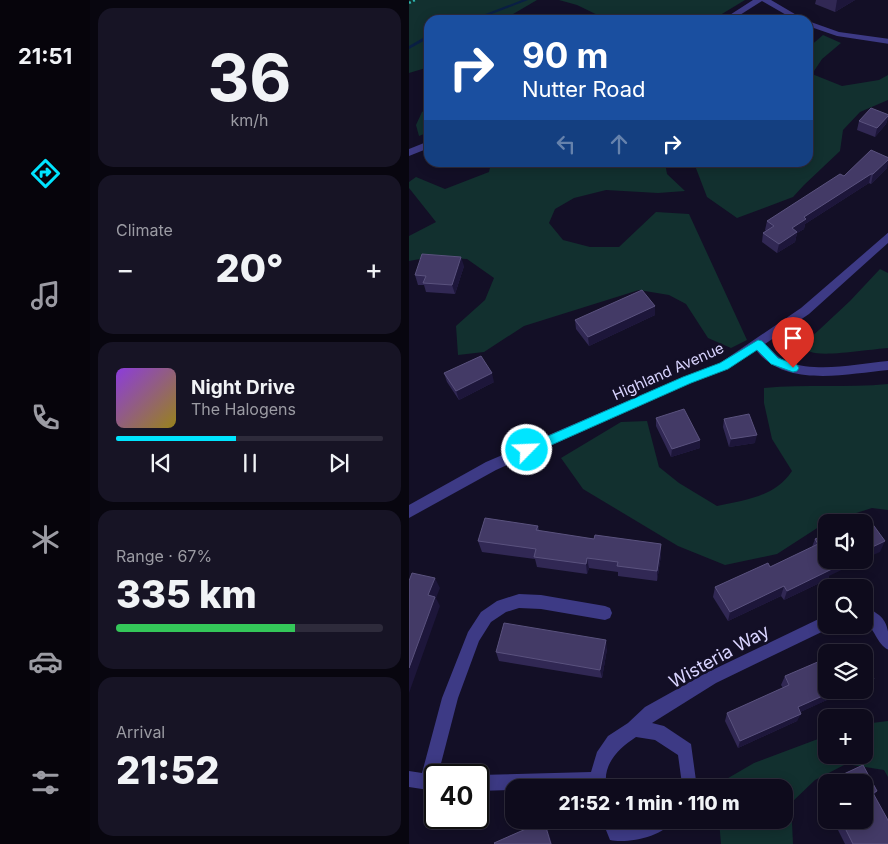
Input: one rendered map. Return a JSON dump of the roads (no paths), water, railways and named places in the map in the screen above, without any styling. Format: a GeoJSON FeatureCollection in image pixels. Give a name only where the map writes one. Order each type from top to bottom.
{"type":"FeatureCollection","features":[{"type":"Feature","properties":{"kind":"street"},"geometry":{"type":"LineString","coordinates":[[734,15],[759,0]]}},
{"type":"Feature","properties":{"kind":"street"},"geometry":{"type":"LineString","coordinates":[[765,0],[792,15]]}},
{"type":"Feature","properties":{"kind":"street"},"geometry":{"type":"LineString","coordinates":[[813,25],[837,34],[888,42]]}},
{"type":"Feature","properties":{"kind":"street"},"geometry":{"type":"LineString","coordinates":[[409,153],[424,146]]}},
{"type":"Feature","properties":{"kind":"street","name":"Highland Avenue"},"geometry":{"type":"LineString","coordinates":[[409,512],[491,466],[687,380],[724,366],[805,311],[888,235]]}},
{"type":"Feature","properties":{"kind":"street"},"geometry":{"type":"LineString","coordinates":[[758,344],[774,361],[793,368],[827,371],[888,365]]}},
{"type":"Feature","properties":{"kind":"street"},"geometry":{"type":"LineString","coordinates":[[436,764],[450,698],[473,637],[486,617],[502,606],[519,601],[541,602],[605,613]]}},
{"type":"Feature","properties":{"kind":"street"},"geometry":{"type":"LineString","coordinates":[[873,619],[888,643]]}},
{"type":"Feature","properties":{"kind":"street","name":"Wisteria Way"},"geometry":{"type":"LineString","coordinates":[[599,779],[603,758],[614,742],[635,729],[651,713],[711,678],[818,626]]}},
{"type":"Feature","properties":{"kind":"street"},"geometry":{"type":"LineString","coordinates":[[635,729],[658,732],[685,750],[689,779]]}},
{"type":"Feature","properties":{"kind":"street"},"geometry":{"type":"LineString","coordinates":[[409,779],[424,782]]}},
{"type":"Feature","properties":{"kind":"street"},"geometry":{"type":"LineString","coordinates":[[489,783],[505,783]]}},
{"type":"Feature","properties":{"kind":"street"},"geometry":{"type":"LineString","coordinates":[[615,833],[645,831],[648,829]]}},
{"type":"Feature","properties":{"kind":"waterway"},"geometry":{"type":"LineString","coordinates":[[486,15],[526,0]]}},
{"type":"Feature","properties":{"kind":"waterway"},"geometry":{"type":"LineString","coordinates":[[409,48],[424,39]]}}]}
